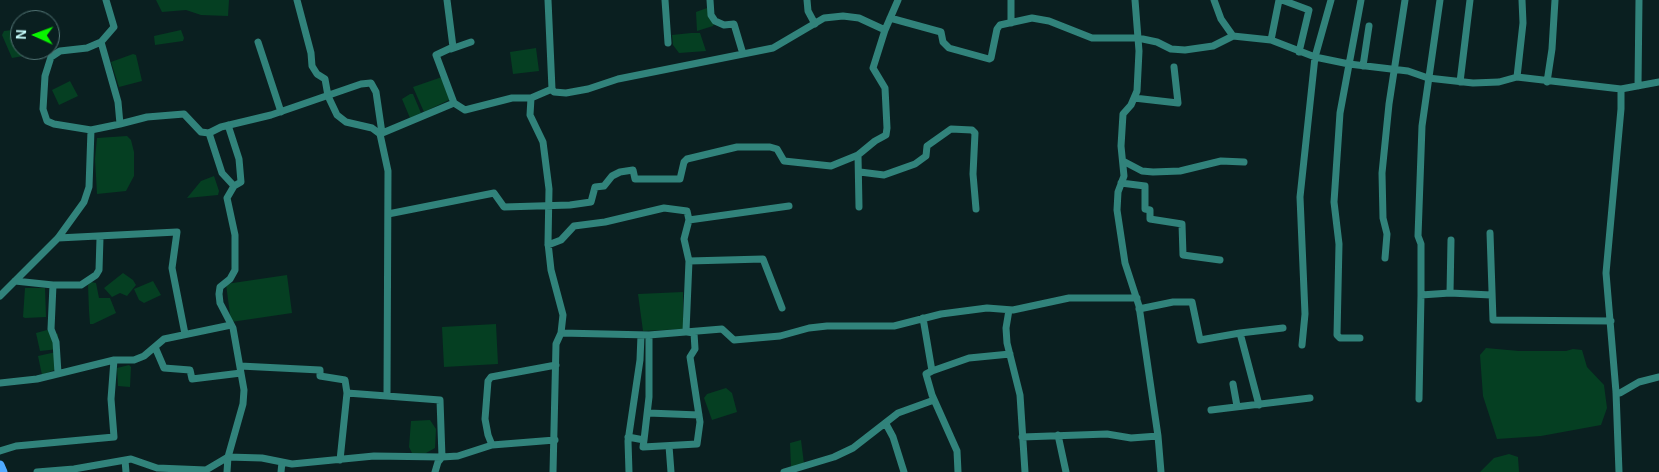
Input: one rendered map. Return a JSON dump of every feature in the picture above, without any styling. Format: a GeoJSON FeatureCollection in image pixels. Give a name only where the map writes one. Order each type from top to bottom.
{"type":"FeatureCollection","features":[{"type":"Feature","properties":{"kind":"street"},"geometry":{"type":"LineString","coordinates":[[106,0],[114,27],[101,42],[87,48],[60,51],[51,57],[45,76],[43,109],[47,121],[54,124],[91,130],[147,117],[184,114],[201,132],[209,133],[228,125],[281,112],[371,83],[376,92],[388,171],[387,394]]}},
{"type":"Feature","properties":{"kind":"street"},"geometry":{"type":"LineString","coordinates":[[297,0],[311,53],[312,66],[317,74],[325,80],[328,96],[337,114],[346,122],[372,128],[381,134]]}},
{"type":"Feature","properties":{"kind":"street"},"geometry":{"type":"LineString","coordinates":[[436,55],[453,47],[447,0]]}},
{"type":"Feature","properties":{"kind":"street"},"geometry":{"type":"LineString","coordinates":[[548,0],[552,89]]}},
{"type":"Feature","properties":{"kind":"street"},"geometry":{"type":"LineString","coordinates":[[665,0],[668,43]]}},
{"type":"Feature","properties":{"kind":"street"},"geometry":{"type":"LineString","coordinates":[[710,0],[711,15],[715,22],[734,25],[743,54]]}},
{"type":"Feature","properties":{"kind":"street"},"geometry":{"type":"LineString","coordinates":[[807,0],[808,11],[814,24]]}},
{"type":"Feature","properties":{"kind":"street"},"geometry":{"type":"LineString","coordinates":[[388,214],[494,193],[504,207],[591,202],[595,187],[604,186],[612,176],[620,172],[633,170],[634,180],[680,179],[684,162],[687,158],[737,147],[770,147],[776,150],[784,161],[831,166],[858,155],[875,141],[886,135],[885,88],[873,68],[885,30],[898,0]]}},
{"type":"Feature","properties":{"kind":"street"},"geometry":{"type":"LineString","coordinates":[[1011,0],[1011,23]]}},
{"type":"Feature","properties":{"kind":"street"},"geometry":{"type":"LineString","coordinates":[[1135,0],[1138,38],[1137,91],[1131,105],[1123,114],[1121,146],[1124,176],[1121,183],[1117,210],[1125,263],[1139,309],[1158,436],[1161,472]]}},
{"type":"Feature","properties":{"kind":"street"},"geometry":{"type":"LineString","coordinates":[[1214,0],[1221,19],[1233,36]]}},
{"type":"Feature","properties":{"kind":"street"},"geometry":{"type":"LineString","coordinates":[[1272,40],[1281,0],[1309,10],[1299,52]]}},
{"type":"Feature","properties":{"kind":"street"},"geometry":{"type":"LineString","coordinates":[[1302,345],[1305,314],[1300,197],[1316,57],[1331,0]]}},
{"type":"Feature","properties":{"kind":"street"},"geometry":{"type":"LineString","coordinates":[[1360,338],[1340,338],[1337,335],[1339,244],[1334,202],[1340,113],[1361,0]]}},
{"type":"Feature","properties":{"kind":"street"},"geometry":{"type":"LineString","coordinates":[[1385,258],[1387,234],[1382,208],[1382,173],[1404,0]]}},
{"type":"Feature","properties":{"kind":"street"},"geometry":{"type":"LineString","coordinates":[[1419,400],[1421,295],[1419,185],[1422,126],[1440,0]]}},
{"type":"Feature","properties":{"kind":"street"},"geometry":{"type":"LineString","coordinates":[[1460,82],[1470,0]]}},
{"type":"Feature","properties":{"kind":"street"},"geometry":{"type":"LineString","coordinates":[[1517,77],[1522,0]]}},
{"type":"Feature","properties":{"kind":"street"},"geometry":{"type":"LineString","coordinates":[[1547,82],[1552,50],[1555,0]]}},
{"type":"Feature","properties":{"kind":"street"},"geometry":{"type":"LineString","coordinates":[[1638,86],[1639,0]]}},
{"type":"Feature","properties":{"kind":"street"},"geometry":{"type":"LineString","coordinates":[[552,89],[554,92],[566,93],[588,89],[618,79],[773,48],[824,18],[843,16],[859,18],[885,30]]}},
{"type":"Feature","properties":{"kind":"street"},"geometry":{"type":"LineString","coordinates":[[890,18],[941,32],[943,42],[949,48],[989,59],[992,58],[997,29],[1000,25],[1032,18],[1049,21],[1092,38],[1138,38],[1171,49],[1185,50],[1213,46],[1233,36],[1272,40],[1316,57],[1349,64],[1408,71],[1428,78],[1460,82],[1499,82],[1517,77],[1547,82],[1621,89],[1659,82]]}},
{"type":"Feature","properties":{"kind":"street"},"geometry":{"type":"LineString","coordinates":[[1363,66],[1369,26]]}},
{"type":"Feature","properties":{"kind":"street"},"geometry":{"type":"LineString","coordinates":[[101,42],[118,102],[120,124]]}},
{"type":"Feature","properties":{"kind":"street"},"geometry":{"type":"LineString","coordinates":[[258,42],[281,112]]}},
{"type":"Feature","properties":{"kind":"street"},"geometry":{"type":"LineString","coordinates":[[436,55],[471,42]]}},
{"type":"Feature","properties":{"kind":"street"},"geometry":{"type":"LineString","coordinates":[[436,55],[454,103],[465,110],[512,98],[531,98],[552,89]]}},
{"type":"Feature","properties":{"kind":"street"},"geometry":{"type":"LineString","coordinates":[[1134,98],[1178,103],[1174,67]]}},
{"type":"Feature","properties":{"kind":"street"},"geometry":{"type":"LineString","coordinates":[[1619,472],[1616,392],[1606,273],[1619,132],[1621,89]]}},
{"type":"Feature","properties":{"kind":"street"},"geometry":{"type":"LineString","coordinates":[[531,98],[530,116],[543,142],[549,189],[548,245],[555,289],[563,315],[561,333],[556,344],[553,472]]}},
{"type":"Feature","properties":{"kind":"street"},"geometry":{"type":"LineString","coordinates":[[381,134],[454,103]]}},
{"type":"Feature","properties":{"kind":"street"},"geometry":{"type":"LineString","coordinates":[[227,472],[228,457],[243,404],[240,370],[231,325],[220,303],[219,294],[220,287],[230,279],[234,270],[235,235],[227,198],[234,186],[241,182],[239,159],[228,125]]}},
{"type":"Feature","properties":{"kind":"street"},"geometry":{"type":"LineString","coordinates":[[860,172],[884,175],[915,164],[926,156],[927,146],[952,129],[972,130],[974,133],[973,174],[976,209]]}},
{"type":"Feature","properties":{"kind":"street"},"geometry":{"type":"LineString","coordinates":[[0,296],[58,238],[84,202],[89,187],[91,130]]}},
{"type":"Feature","properties":{"kind":"street"},"geometry":{"type":"LineString","coordinates":[[209,133],[222,173],[234,186]]}},
{"type":"Feature","properties":{"kind":"street"},"geometry":{"type":"LineString","coordinates":[[858,155],[860,172],[859,207]]}},
{"type":"Feature","properties":{"kind":"street"},"geometry":{"type":"LineString","coordinates":[[1123,161],[1142,170],[1153,172],[1180,171],[1221,161],[1244,162]]}},
{"type":"Feature","properties":{"kind":"street"},"geometry":{"type":"LineString","coordinates":[[1121,183],[1145,186],[1145,209],[1150,210],[1150,218],[1182,224],[1183,255],[1220,260]]}},
{"type":"Feature","properties":{"kind":"street"},"geometry":{"type":"LineString","coordinates":[[689,220],[789,206]]}},
{"type":"Feature","properties":{"kind":"street"},"geometry":{"type":"LineString","coordinates":[[548,245],[561,240],[574,226],[605,222],[664,208],[687,211],[689,220],[684,239],[689,261],[684,331]]}},
{"type":"Feature","properties":{"kind":"street"},"geometry":{"type":"LineString","coordinates":[[58,238],[100,238],[177,232],[172,268],[185,334]]}},
{"type":"Feature","properties":{"kind":"street"},"geometry":{"type":"LineString","coordinates":[[1490,234],[1493,320],[1611,321]]}},
{"type":"Feature","properties":{"kind":"street"},"geometry":{"type":"LineString","coordinates":[[15,281],[53,285],[81,284],[96,275],[100,270],[100,238]]}},
{"type":"Feature","properties":{"kind":"street"},"geometry":{"type":"LineString","coordinates":[[1450,293],[1451,240]]}},
{"type":"Feature","properties":{"kind":"street"},"geometry":{"type":"LineString","coordinates":[[689,261],[763,259],[782,308]]}},
{"type":"Feature","properties":{"kind":"street"},"geometry":{"type":"LineString","coordinates":[[53,285],[51,329],[56,342],[58,372]]}},
{"type":"Feature","properties":{"kind":"street"},"geometry":{"type":"LineString","coordinates":[[1421,295],[1450,293],[1491,295]]}},
{"type":"Feature","properties":{"kind":"street"},"geometry":{"type":"LineString","coordinates":[[561,333],[649,335],[722,329],[734,340],[780,336],[809,328],[827,326],[894,326],[924,318],[987,308],[1009,310],[1069,298],[1136,298]]}},
{"type":"Feature","properties":{"kind":"street"},"geometry":{"type":"LineString","coordinates":[[1139,309],[1173,302],[1192,302],[1200,340],[1283,328]]}},
{"type":"Feature","properties":{"kind":"street"},"geometry":{"type":"LineString","coordinates":[[1009,310],[1006,328],[1020,395],[1025,472]]}},
{"type":"Feature","properties":{"kind":"street"},"geometry":{"type":"LineString","coordinates":[[924,318],[932,371]]}},
{"type":"Feature","properties":{"kind":"street"},"geometry":{"type":"LineString","coordinates":[[0,383],[22,382],[114,360],[138,359],[164,339],[231,325]]}},
{"type":"Feature","properties":{"kind":"street"},"geometry":{"type":"LineString","coordinates":[[649,335],[648,413],[644,447],[697,444],[699,415],[690,357],[694,349],[694,334],[684,331]]}},
{"type":"Feature","properties":{"kind":"street"},"geometry":{"type":"LineString","coordinates":[[1240,333],[1259,404]]}},
{"type":"Feature","properties":{"kind":"street"},"geometry":{"type":"LineString","coordinates":[[629,472],[628,437],[637,379],[641,335]]}},
{"type":"Feature","properties":{"kind":"street"},"geometry":{"type":"LineString","coordinates":[[155,347],[164,368],[190,370],[192,379],[240,370],[320,370],[320,376],[345,380],[347,393],[340,460]]}},
{"type":"Feature","properties":{"kind":"street"},"geometry":{"type":"LineString","coordinates":[[958,472],[957,451],[934,400],[926,374],[969,358],[1010,354]]}},
{"type":"Feature","properties":{"kind":"street"},"geometry":{"type":"LineString","coordinates":[[0,451],[16,446],[114,437],[111,399],[114,360]]}},
{"type":"Feature","properties":{"kind":"street"},"geometry":{"type":"LineString","coordinates":[[492,445],[485,419],[488,382],[491,377],[556,365]]}},
{"type":"Feature","properties":{"kind":"street"},"geometry":{"type":"LineString","coordinates":[[1616,392],[1620,393],[1639,382],[1659,377]]}},
{"type":"Feature","properties":{"kind":"street"},"geometry":{"type":"LineString","coordinates":[[1233,384],[1237,406]]}},
{"type":"Feature","properties":{"kind":"street"},"geometry":{"type":"LineString","coordinates":[[347,393],[387,394],[440,400],[442,457],[438,462],[435,472]]}},
{"type":"Feature","properties":{"kind":"street"},"geometry":{"type":"LineString","coordinates":[[1211,410],[1310,398]]}},
{"type":"Feature","properties":{"kind":"street"},"geometry":{"type":"LineString","coordinates":[[784,472],[834,457],[853,448],[901,411],[934,400]]}},
{"type":"Feature","properties":{"kind":"street"},"geometry":{"type":"LineString","coordinates":[[648,413],[699,415]]}},
{"type":"Feature","properties":{"kind":"street"},"geometry":{"type":"LineString","coordinates":[[886,424],[893,437],[904,472]]}},
{"type":"Feature","properties":{"kind":"street"},"geometry":{"type":"LineString","coordinates":[[1022,437],[1107,434],[1131,438],[1158,436]]}},
{"type":"Feature","properties":{"kind":"street"},"geometry":{"type":"LineString","coordinates":[[1058,435],[1066,472]]}},
{"type":"Feature","properties":{"kind":"street"},"geometry":{"type":"LineString","coordinates":[[628,437],[644,440]]}},
{"type":"Feature","properties":{"kind":"street"},"geometry":{"type":"LineString","coordinates":[[37,472],[74,469],[137,459],[157,470],[206,470],[228,457],[262,458],[292,464],[374,456],[442,457],[466,454],[492,445],[555,440]]}},
{"type":"Feature","properties":{"kind":"street"},"geometry":{"type":"LineString","coordinates":[[669,446],[671,472]]}},
{"type":"Feature","properties":{"kind":"street"},"geometry":{"type":"LineString","coordinates":[[125,460],[126,472]]}},
{"type":"Feature","properties":{"kind":"street"},"geometry":{"type":"LineString","coordinates":[[282,462],[282,472]]}},
{"type":"Feature","properties":{"kind":"shaded area"},"geometry":{"type":"Polygon","coordinates":[[[156,0],[229,0],[228,16],[201,15],[186,10],[162,12],[156,0]]]}},
{"type":"Feature","properties":{"kind":"shaded area"},"geometry":{"type":"Polygon","coordinates":[[[707,8],[715,22],[713,26],[697,31],[696,12],[707,8]]]}},
{"type":"Feature","properties":{"kind":"shaded area"},"geometry":{"type":"Polygon","coordinates":[[[10,30],[10,53],[2,35],[4,31],[10,30]]]}},
{"type":"Feature","properties":{"kind":"shaded area"},"geometry":{"type":"Polygon","coordinates":[[[181,30],[184,38],[183,41],[155,45],[154,36],[181,30]]]}},
{"type":"Feature","properties":{"kind":"shaded area"},"geometry":{"type":"Polygon","coordinates":[[[700,33],[706,51],[679,53],[673,45],[672,35],[700,33]]]}},
{"type":"Feature","properties":{"kind":"shaded area"},"geometry":{"type":"Polygon","coordinates":[[[536,48],[539,71],[513,74],[510,52],[536,48]]]}},
{"type":"Feature","properties":{"kind":"shaded area"},"geometry":{"type":"Polygon","coordinates":[[[133,54],[136,55],[142,81],[119,87],[111,62],[133,54]]]}},
{"type":"Feature","properties":{"kind":"shaded area"},"geometry":{"type":"Polygon","coordinates":[[[442,77],[451,99],[424,112],[413,87],[442,77]]]}},
{"type":"Feature","properties":{"kind":"shaded area"},"geometry":{"type":"Polygon","coordinates":[[[70,81],[78,96],[59,105],[52,90],[70,81]]]}},
{"type":"Feature","properties":{"kind":"shaded area"},"geometry":{"type":"Polygon","coordinates":[[[413,94],[421,113],[410,118],[402,99],[413,94]]]}},
{"type":"Feature","properties":{"kind":"shaded area"},"geometry":{"type":"Polygon","coordinates":[[[127,136],[131,140],[134,152],[134,176],[126,191],[97,194],[95,159],[97,138],[127,136]]]}},
{"type":"Feature","properties":{"kind":"shaded area"},"geometry":{"type":"Polygon","coordinates":[[[214,176],[219,191],[218,195],[187,198],[201,181],[214,176]]]}},
{"type":"Feature","properties":{"kind":"shaded area"},"geometry":{"type":"Polygon","coordinates":[[[123,273],[133,280],[136,285],[127,296],[120,293],[112,297],[104,288],[123,273]]]}},
{"type":"Feature","properties":{"kind":"shaded area"},"geometry":{"type":"Polygon","coordinates":[[[287,275],[292,313],[231,322],[226,284],[287,275]]]}},
{"type":"Feature","properties":{"kind":"shaded area"},"geometry":{"type":"Polygon","coordinates":[[[153,281],[161,295],[144,303],[139,300],[134,289],[153,281]]]}},
{"type":"Feature","properties":{"kind":"shaded area"},"geometry":{"type":"Polygon","coordinates":[[[91,282],[96,283],[99,298],[110,298],[116,313],[93,324],[90,324],[89,311],[88,285],[91,282]]]}},
{"type":"Feature","properties":{"kind":"shaded area"},"geometry":{"type":"Polygon","coordinates":[[[25,288],[45,288],[46,317],[23,317],[25,288]]]}},
{"type":"Feature","properties":{"kind":"shaded area"},"geometry":{"type":"Polygon","coordinates":[[[683,292],[683,329],[643,331],[638,294],[683,292]]]}},
{"type":"Feature","properties":{"kind":"shaded area"},"geometry":{"type":"Polygon","coordinates":[[[496,324],[498,364],[444,367],[442,327],[496,324]]]}},
{"type":"Feature","properties":{"kind":"shaded area"},"geometry":{"type":"Polygon","coordinates":[[[47,330],[58,334],[59,349],[40,351],[36,333],[47,330]]]}},
{"type":"Feature","properties":{"kind":"shaded area"},"geometry":{"type":"Polygon","coordinates":[[[1486,348],[1519,351],[1582,350],[1587,367],[1604,385],[1607,408],[1601,425],[1541,436],[1497,439],[1483,396],[1480,355],[1486,348]]]}},
{"type":"Feature","properties":{"kind":"shaded area"},"geometry":{"type":"Polygon","coordinates":[[[56,352],[59,368],[42,375],[38,356],[56,352]]]}},
{"type":"Feature","properties":{"kind":"shaded area"},"geometry":{"type":"Polygon","coordinates":[[[129,365],[131,367],[130,387],[118,386],[117,368],[129,365]]]}},
{"type":"Feature","properties":{"kind":"shaded area"},"geometry":{"type":"Polygon","coordinates":[[[726,388],[732,393],[737,412],[712,420],[704,398],[707,394],[726,388]]]}},
{"type":"Feature","properties":{"kind":"shaded area"},"geometry":{"type":"Polygon","coordinates":[[[430,420],[436,429],[435,448],[426,453],[412,453],[409,447],[411,421],[430,420]]]}},
{"type":"Feature","properties":{"kind":"shaded area"},"geometry":{"type":"Polygon","coordinates":[[[801,440],[804,464],[791,467],[790,443],[801,440]]]}},
{"type":"Feature","properties":{"kind":"shaded area"},"geometry":{"type":"Polygon","coordinates":[[[1509,454],[1518,457],[1519,472],[1480,472],[1494,458],[1509,454]]]}}]}
